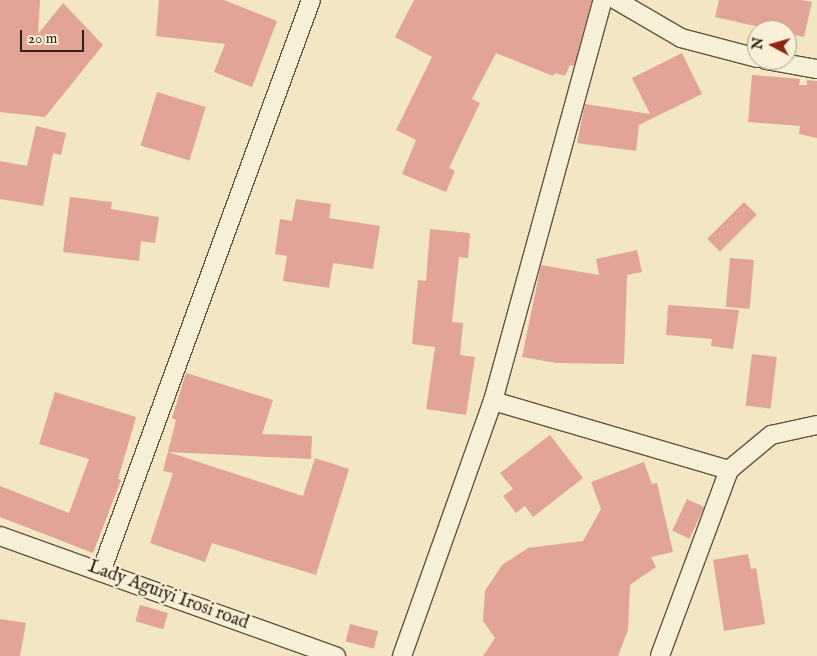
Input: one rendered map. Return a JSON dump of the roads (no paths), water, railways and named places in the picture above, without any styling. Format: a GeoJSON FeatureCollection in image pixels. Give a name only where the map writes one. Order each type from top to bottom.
{"type":"FeatureCollection","features":[{"type":"Feature","properties":{"kind":"street"},"geometry":{"type":"LineString","coordinates":[[101,572],[311,0]]}},
{"type":"Feature","properties":{"kind":"street"},"geometry":{"type":"LineString","coordinates":[[402,656],[493,401],[603,0]]}},
{"type":"Feature","properties":{"kind":"street"},"geometry":{"type":"LineString","coordinates":[[616,0],[682,38],[747,55]]}},
{"type":"Feature","properties":{"kind":"street"},"geometry":{"type":"LineString","coordinates":[[797,65],[817,69]]}},
{"type":"Feature","properties":{"kind":"street"},"geometry":{"type":"LineString","coordinates":[[493,401],[729,470]]}},
{"type":"Feature","properties":{"kind":"street"},"geometry":{"type":"LineString","coordinates":[[660,656],[729,470],[771,435],[817,425]]}},
{"type":"Feature","properties":{"kind":"street","name":"Lady Aguiyi Irosi road"},"geometry":{"type":"LineString","coordinates":[[0,536],[336,656]]}}]}
